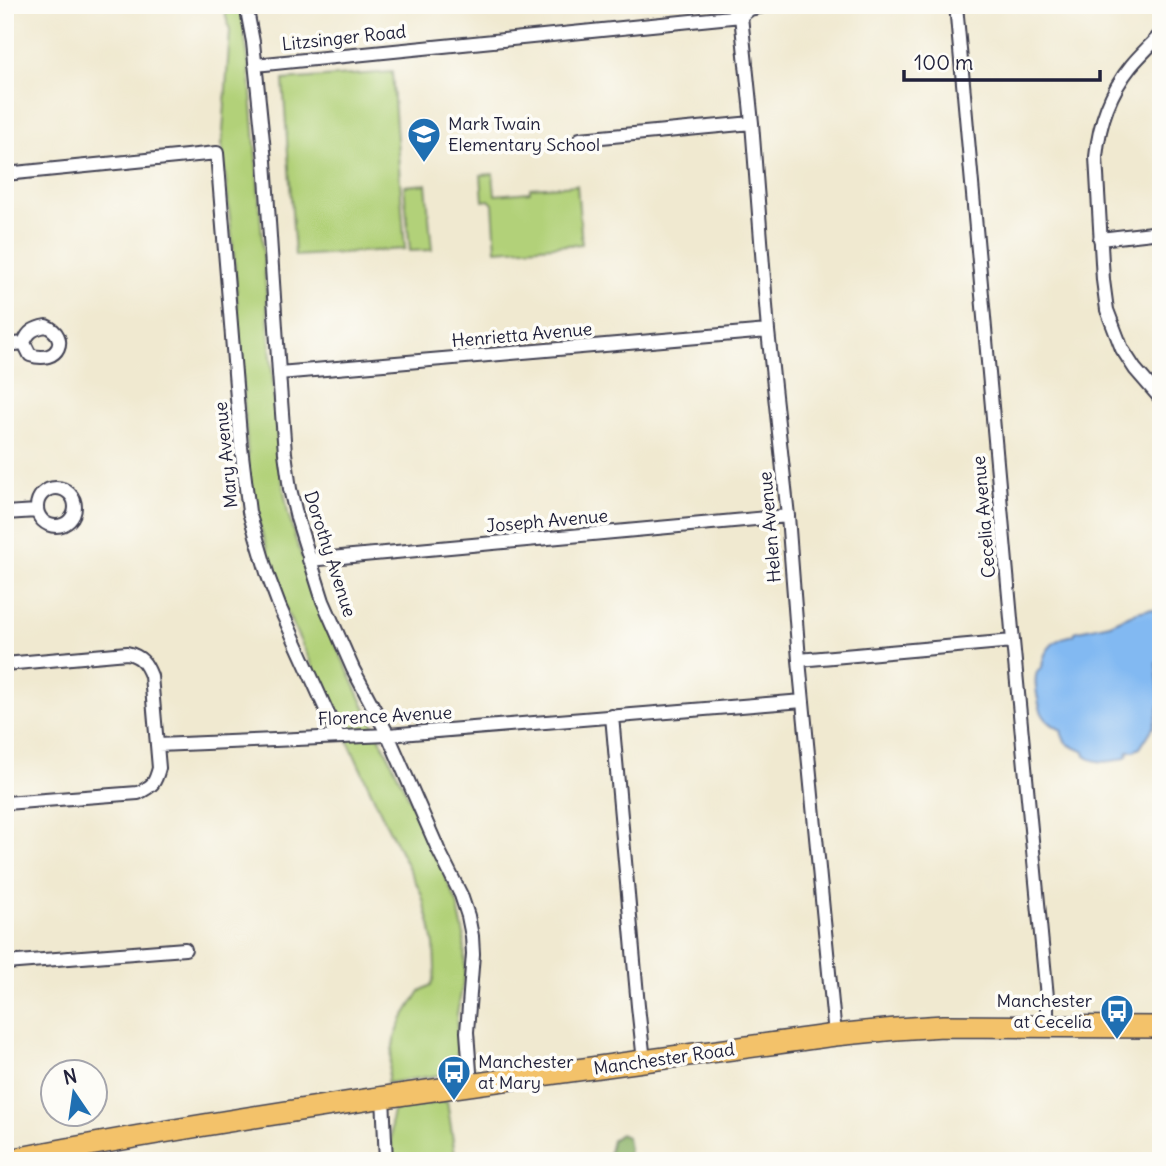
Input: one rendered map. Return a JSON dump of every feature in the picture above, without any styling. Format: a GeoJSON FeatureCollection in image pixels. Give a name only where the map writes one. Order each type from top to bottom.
{"type":"FeatureCollection","features":[{"type":"Feature","properties":{"kind":"main road","name":"Manchester Road"},"geometry":{"type":"LineString","coordinates":[[5,1161],[196,1125],[835,1035],[943,1026],[1161,1027]]}},
{"type":"Feature","properties":{"kind":"street","name":"Dorothy Avenue"},"geometry":{"type":"LineString","coordinates":[[246,5],[253,42],[265,161],[285,453],[290,489],[323,601],[353,669],[388,735],[468,916],[472,936],[467,1032],[471,1085]]}},
{"type":"Feature","properties":{"kind":"street","name":"Litzsinger Road"},"geometry":{"type":"LineString","coordinates":[[255,65],[741,16],[750,9],[768,5]]}},
{"type":"Feature","properties":{"kind":"street","name":"Cecelia Avenue"},"geometry":{"type":"LineString","coordinates":[[956,5],[1047,997],[1047,1026]]}},
{"type":"Feature","properties":{"kind":"street","name":"Helen Avenue"},"geometry":{"type":"LineString","coordinates":[[741,16],[835,1035]]}},
{"type":"Feature","properties":{"kind":"street"},"geometry":{"type":"LineString","coordinates":[[1161,34],[1120,82],[1105,112],[1096,158],[1107,310],[1122,349],[1161,399]]}},
{"type":"Feature","properties":{"kind":"street"},"geometry":{"type":"LineString","coordinates":[[580,139],[752,123]]}},
{"type":"Feature","properties":{"kind":"street","name":"Mary Avenue"},"geometry":{"type":"LineString","coordinates":[[5,174],[218,153],[240,447],[249,512],[276,597],[338,736]]}},
{"type":"Feature","properties":{"kind":"street"},"geometry":{"type":"LineString","coordinates":[[1100,239],[1161,232]]}},
{"type":"Feature","properties":{"kind":"street","name":"Henrietta Avenue"},"geometry":{"type":"LineString","coordinates":[[279,373],[768,331]]}},
{"type":"Feature","properties":{"kind":"street"},"geometry":{"type":"LineString","coordinates":[[5,345],[24,343]]}},
{"type":"Feature","properties":{"kind":"street"},"geometry":{"type":"LineString","coordinates":[[5,513],[37,511]]}},
{"type":"Feature","properties":{"kind":"street","name":"Joseph Avenue"},"geometry":{"type":"LineString","coordinates":[[309,560],[788,516]]}},
{"type":"Feature","properties":{"kind":"street"},"geometry":{"type":"LineString","coordinates":[[799,660],[1013,641]]}},
{"type":"Feature","properties":{"kind":"street"},"geometry":{"type":"LineString","coordinates":[[5,664],[127,653],[136,655],[148,667],[151,676],[159,768],[156,781],[148,789],[138,793],[5,803]]}},
{"type":"Feature","properties":{"kind":"street","name":"Florence Avenue"},"geometry":{"type":"LineString","coordinates":[[158,745],[388,735],[803,701]]}},
{"type":"Feature","properties":{"kind":"street"},"geometry":{"type":"LineString","coordinates":[[612,716],[644,1061]]}},
{"type":"Feature","properties":{"kind":"street"},"geometry":{"type":"LineString","coordinates":[[5,963],[185,949]]}},
{"type":"Feature","properties":{"kind":"street"},"geometry":{"type":"LineString","coordinates":[[383,1097],[386,1161]]}},
{"type":"Feature","properties":{"kind":"green space"},"geometry":{"type":"Polygon","coordinates":[[[223,5],[240,5],[249,65],[279,462],[288,513],[328,628],[457,903],[464,935],[465,973],[457,1014],[457,1067],[452,1073],[387,1083],[394,1040],[402,1020],[420,991],[431,985],[434,979],[434,945],[430,924],[421,893],[288,615],[259,524],[249,475],[234,257],[222,146],[230,31],[223,5]]]}},
{"type":"Feature","properties":{"kind":"green space"},"geometry":{"type":"Polygon","coordinates":[[[392,72],[405,249],[295,256],[283,80],[392,72]]]}},
{"type":"Feature","properties":{"kind":"green space"},"geometry":{"type":"Polygon","coordinates":[[[493,174],[495,195],[530,192],[530,188],[577,185],[582,244],[496,250],[493,204],[489,200],[483,201],[481,175],[493,174]]]}},
{"type":"Feature","properties":{"kind":"green space"},"geometry":{"type":"Polygon","coordinates":[[[426,184],[432,250],[410,251],[404,186],[426,184]]]}},
{"type":"Feature","properties":{"kind":"green space"},"geometry":{"type":"Polygon","coordinates":[[[447,1101],[456,1161],[392,1161],[393,1111],[447,1101]]]}},
{"type":"Feature","properties":{"kind":"green space"},"geometry":{"type":"Polygon","coordinates":[[[620,1134],[627,1137],[627,1161],[607,1161],[612,1140],[620,1134]]]}},
{"type":"Feature","properties":{"kind":"water"},"geometry":{"type":"Polygon","coordinates":[[[1150,609],[1161,611],[1161,662],[1156,663],[1160,702],[1154,726],[1140,748],[1128,751],[1127,756],[1106,762],[1089,759],[1084,752],[1066,743],[1061,730],[1043,715],[1036,690],[1037,672],[1042,667],[1048,649],[1056,641],[1074,635],[1075,632],[1110,624],[1150,609]]]}},
{"type":"Feature","properties":{"kind":"place","name":"Mark Twain Elementary School"},"geometry":{"type":"Point","coordinates":[424,164]}},
{"type":"Feature","properties":{"kind":"place","name":"Manchester at Cecelia"},"geometry":{"type":"Point","coordinates":[1117,1041]}},
{"type":"Feature","properties":{"kind":"place","name":"Manchester at Mary"},"geometry":{"type":"Point","coordinates":[454,1102]}}]}
